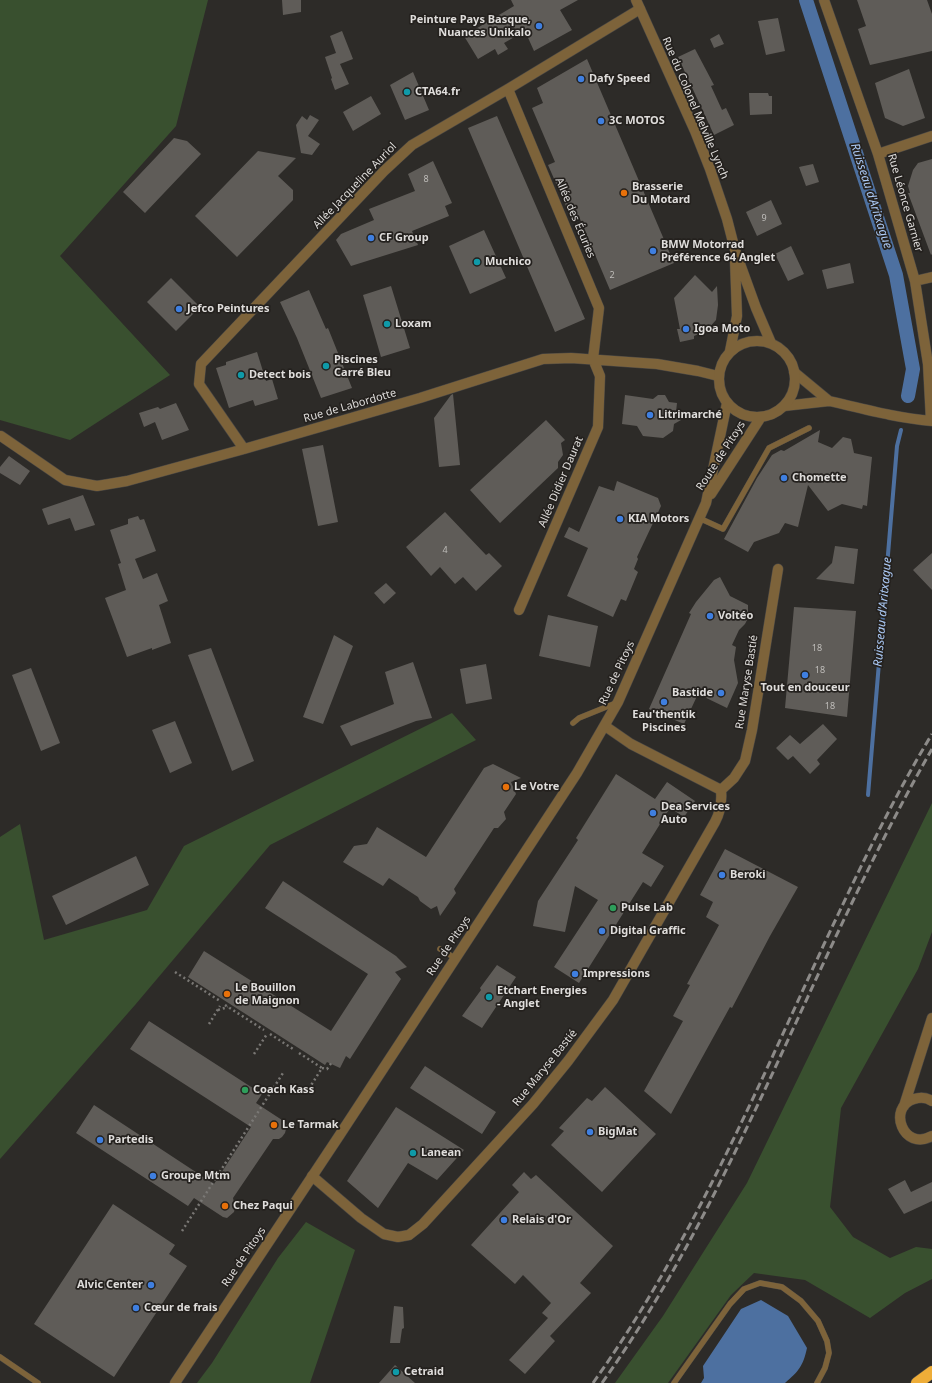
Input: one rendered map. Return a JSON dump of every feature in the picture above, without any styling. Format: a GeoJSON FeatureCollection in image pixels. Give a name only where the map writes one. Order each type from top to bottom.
{"type":"FeatureCollection","features":[{"type":"Feature","properties":{"kind":"highway"},"geometry":{"type":"LineString","coordinates":[[917,1383],[932,1372]]}},
{"type":"Feature","properties":{"kind":"street","name":"Rue du Colonel Melville Lynch"},"geometry":{"type":"LineString","coordinates":[[636,0],[695,131],[710,169],[727,219],[735,250],[771,344]]}},
{"type":"Feature","properties":{"kind":"street","name":"Rue Léonce Garnier"},"geometry":{"type":"LineString","coordinates":[[824,0],[878,154],[915,281],[928,364],[932,421]]}},
{"type":"Feature","properties":{"kind":"street","name":"Allée Jacqueline Auriol"},"geometry":{"type":"LineString","coordinates":[[244,449],[199,384],[201,364],[384,171],[412,145],[640,10]]}},
{"type":"Feature","properties":{"kind":"street","name":"Allée des Écuries"},"geometry":{"type":"LineString","coordinates":[[508,89],[599,308],[593,359]]}},
{"type":"Feature","properties":{"kind":"street"},"geometry":{"type":"LineString","coordinates":[[878,154],[932,136]]}},
{"type":"Feature","properties":{"kind":"street","name":"Rue du Colonel Melville Lynch"},"geometry":{"type":"LineString","coordinates":[[730,351],[737,316],[735,250]]}},
{"type":"Feature","properties":{"kind":"street"},"geometry":{"type":"LineString","coordinates":[[915,281],[932,277]]}},
{"type":"Feature","properties":{"kind":"street"},"geometry":{"type":"LineString","coordinates":[[749,341],[760,341],[771,344],[779,348],[791,363],[794,372],[794,384],[791,396],[784,406],[773,413],[761,417],[748,416],[737,411],[727,403],[720,391],[718,376],[722,363],[730,351],[749,341]]}},
{"type":"Feature","properties":{"kind":"street","name":"Rue de Labordotte"},"geometry":{"type":"LineString","coordinates":[[1,436],[65,480],[97,486],[127,481],[244,449],[420,398],[543,359],[593,359],[672,366],[698,370],[718,376]]}},
{"type":"Feature","properties":{"kind":"street","name":"Allée Didier Daurat"},"geometry":{"type":"LineString","coordinates":[[519,610],[598,427],[600,376],[593,359]]}},
{"type":"Feature","properties":{"kind":"street"},"geometry":{"type":"LineString","coordinates":[[794,372],[829,401]]}},
{"type":"Feature","properties":{"kind":"street"},"geometry":{"type":"LineString","coordinates":[[784,406],[829,401],[887,415],[932,421]]}},
{"type":"Feature","properties":{"kind":"street","name":"Route de Pitoys"},"geometry":{"type":"LineString","coordinates":[[706,503],[727,403]]}},
{"type":"Feature","properties":{"kind":"street","name":"Route de Pitoys"},"geometry":{"type":"LineString","coordinates":[[706,503],[761,417]]}},
{"type":"Feature","properties":{"kind":"street","name":"Rue de Pitoys"},"geometry":{"type":"LineString","coordinates":[[175,1383],[577,773],[618,702],[706,503]]}},
{"type":"Feature","properties":{"kind":"street","name":"Rue Maryse Bastié"},"geometry":{"type":"LineString","coordinates":[[312,1176],[361,1218],[384,1234],[398,1237],[409,1235],[423,1224],[533,1104],[568,1061],[613,1000],[718,816],[722,802],[721,790],[734,778],[745,761],[752,730],[778,569]]}},
{"type":"Feature","properties":{"kind":"street"},"geometry":{"type":"LineString","coordinates":[[605,726],[631,744],[721,790]]}},
{"type":"Feature","properties":{"kind":"street"},"geometry":{"type":"LineString","coordinates":[[932,1018],[904,1106],[900,1114],[900,1122],[903,1130],[910,1136],[918,1140],[927,1139],[932,1136]]}},
{"type":"Feature","properties":{"kind":"street"},"geometry":{"type":"LineString","coordinates":[[904,1106],[911,1100],[919,1097],[928,1098],[932,1101]]}},
{"type":"Feature","properties":{"kind":"lane"},"geometry":{"type":"LineString","coordinates":[[699,518],[723,529],[769,448],[809,428]]}},
{"type":"Feature","properties":{"kind":"lane"},"geometry":{"type":"LineString","coordinates":[[573,723],[579,718],[618,702]]}},
{"type":"Feature","properties":{"kind":"lane"},"geometry":{"type":"LineString","coordinates":[[440,949],[455,958]]}},
{"type":"Feature","properties":{"kind":"lane"},"geometry":{"type":"LineString","coordinates":[[674,1383],[730,1304],[744,1289],[760,1283],[782,1287],[801,1301],[818,1321],[827,1341],[828,1353],[825,1368],[817,1383]]}},
{"type":"Feature","properties":{"kind":"lane"},"geometry":{"type":"LineString","coordinates":[[0,1357],[38,1383]]}},
{"type":"Feature","properties":{"kind":"path"},"geometry":{"type":"LineString","coordinates":[[175,972],[220,1002]]}},
{"type":"Feature","properties":{"kind":"path"},"geometry":{"type":"LineString","coordinates":[[209,1024],[220,1006]]}},
{"type":"Feature","properties":{"kind":"path"},"geometry":{"type":"LineString","coordinates":[[218,1010],[227,1006],[264,1030]]}},
{"type":"Feature","properties":{"kind":"path"},"geometry":{"type":"LineString","coordinates":[[254,1054],[268,1034],[293,1049]]}},
{"type":"Feature","properties":{"kind":"path"},"geometry":{"type":"LineString","coordinates":[[299,1053],[322,1068],[328,1069],[332,1062]]}},
{"type":"Feature","properties":{"kind":"path"},"geometry":{"type":"LineString","coordinates":[[308,1090],[322,1068]]}},
{"type":"Feature","properties":{"kind":"path"},"geometry":{"type":"LineString","coordinates":[[182,1231],[283,1073]]}},
{"type":"Feature","properties":{"kind":"green space"},"geometry":{"type":"Polygon","coordinates":[[[0,0],[208,0],[176,126],[60,256],[170,375],[70,440],[0,420],[0,0]]]}},
{"type":"Feature","properties":{"kind":"green space"},"geometry":{"type":"Polygon","coordinates":[[[452,713],[476,740],[270,845],[135,1005],[0,1159],[0,837],[20,824],[44,940],[147,910],[184,846],[452,713]]]}},
{"type":"Feature","properties":{"kind":"green space"},"geometry":{"type":"Polygon","coordinates":[[[932,803],[932,932],[918,969],[841,1108],[830,1207],[853,1237],[890,1258],[916,1247],[932,1249],[932,1279],[905,1293],[870,1318],[805,1280],[754,1273],[731,1295],[668,1383],[615,1383],[663,1316],[747,1183],[932,803]]]}},
{"type":"Feature","properties":{"kind":"green space"},"geometry":{"type":"Polygon","coordinates":[[[306,1222],[355,1250],[310,1383],[197,1383],[212,1363],[278,1258],[306,1222]]]}},
{"type":"Feature","properties":{"kind":"water"},"geometry":{"type":"Polygon","coordinates":[[[761,1300],[788,1316],[807,1348],[800,1368],[785,1383],[701,1383],[704,1378],[703,1366],[741,1309],[761,1300]]]}},
{"type":"Feature","properties":{"kind":"building"},"geometry":{"type":"Polygon","coordinates":[[[282,0],[301,0],[301,12],[283,15],[282,0]]]}},
{"type":"Feature","properties":{"kind":"building"},"geometry":{"type":"Polygon","coordinates":[[[511,0],[578,0],[560,10],[572,30],[534,51],[525,31],[504,43],[508,49],[498,55],[495,49],[478,59],[464,36],[514,6],[511,0]]]}},
{"type":"Feature","properties":{"kind":"building"},"geometry":{"type":"Polygon","coordinates":[[[857,0],[927,0],[932,14],[932,51],[870,65],[858,29],[866,26],[857,0]]]}},
{"type":"Feature","properties":{"kind":"building"},"geometry":{"type":"Polygon","coordinates":[[[778,18],[785,51],[766,55],[758,21],[778,18]]]}},
{"type":"Feature","properties":{"kind":"building"},"geometry":{"type":"Polygon","coordinates":[[[342,31],[353,59],[340,64],[349,84],[335,90],[325,57],[336,53],[330,36],[342,31]]]}},
{"type":"Feature","properties":{"kind":"building"},"geometry":{"type":"Polygon","coordinates":[[[719,34],[724,44],[714,48],[710,39],[719,34]]]}},
{"type":"Feature","properties":{"kind":"building"},"geometry":{"type":"Polygon","coordinates":[[[695,49],[714,85],[711,86],[722,110],[726,108],[734,125],[714,135],[678,57],[695,49]]]}},
{"type":"Feature","properties":{"kind":"building"},"geometry":{"type":"Polygon","coordinates":[[[587,59],[674,263],[610,290],[580,219],[573,222],[548,165],[555,162],[532,108],[543,103],[537,88],[587,59]]]}},
{"type":"Feature","properties":{"kind":"building"},"geometry":{"type":"Polygon","coordinates":[[[909,69],[925,118],[903,126],[885,118],[875,83],[909,69]]]}},
{"type":"Feature","properties":{"kind":"building","name":"CTA64.fr"},"geometry":{"type":"Polygon","coordinates":[[[413,72],[429,110],[405,120],[390,85],[413,72]]]}},
{"type":"Feature","properties":{"kind":"building"},"geometry":{"type":"Polygon","coordinates":[[[749,93],[768,93],[769,96],[772,96],[772,114],[750,115],[749,93]]]}},
{"type":"Feature","properties":{"kind":"building"},"geometry":{"type":"Polygon","coordinates":[[[371,96],[381,114],[353,131],[343,112],[371,96]]]}},
{"type":"Feature","properties":{"kind":"building"},"geometry":{"type":"Polygon","coordinates":[[[310,115],[319,120],[308,136],[320,144],[312,155],[301,153],[296,125],[302,116],[307,120],[310,115]]]}},
{"type":"Feature","properties":{"kind":"building"},"geometry":{"type":"Polygon","coordinates":[[[497,116],[585,319],[555,332],[468,128],[497,116]]]}},
{"type":"Feature","properties":{"kind":"building"},"geometry":{"type":"Polygon","coordinates":[[[174,138],[187,141],[201,154],[145,213],[123,192],[174,138]]]}},
{"type":"Feature","properties":{"kind":"building"},"geometry":{"type":"Polygon","coordinates":[[[258,151],[296,158],[278,176],[293,190],[293,200],[237,257],[195,216],[258,151]]]}},
{"type":"Feature","properties":{"kind":"building"},"geometry":{"type":"Polygon","coordinates":[[[932,159],[931,255],[908,193],[910,193],[908,186],[913,170],[918,163],[932,159]]]}},
{"type":"Feature","properties":{"kind":"building"},"geometry":{"type":"Polygon","coordinates":[[[433,161],[452,203],[445,206],[449,216],[412,231],[418,245],[351,266],[336,240],[341,234],[374,220],[369,209],[415,191],[408,174],[433,161]]]}},
{"type":"Feature","properties":{"kind":"building"},"geometry":{"type":"Polygon","coordinates":[[[813,164],[819,182],[806,186],[799,167],[813,164]]]}},
{"type":"Feature","properties":{"kind":"building"},"geometry":{"type":"Polygon","coordinates":[[[771,200],[782,224],[757,236],[746,212],[771,200]]]}},
{"type":"Feature","properties":{"kind":"building","name":"Muchico"},"geometry":{"type":"Polygon","coordinates":[[[484,230],[506,278],[470,294],[449,246],[484,230]]]}},
{"type":"Feature","properties":{"kind":"building"},"geometry":{"type":"Polygon","coordinates":[[[791,246],[804,274],[788,281],[775,254],[791,246]]]}},
{"type":"Feature","properties":{"kind":"building"},"geometry":{"type":"Polygon","coordinates":[[[850,263],[854,283],[827,289],[822,270],[850,263]]]}},
{"type":"Feature","properties":{"kind":"building"},"geometry":{"type":"Polygon","coordinates":[[[695,275],[712,292],[717,286],[718,305],[716,320],[707,330],[694,336],[694,339],[680,342],[677,329],[680,329],[674,298],[695,275]]]}},
{"type":"Feature","properties":{"kind":"building"},"geometry":{"type":"Polygon","coordinates":[[[171,278],[200,307],[176,331],[147,302],[171,278]]]}},
{"type":"Feature","properties":{"kind":"building","name":"Loxam"},"geometry":{"type":"Polygon","coordinates":[[[391,286],[410,348],[381,357],[363,295],[391,286]]]}},
{"type":"Feature","properties":{"kind":"building"},"geometry":{"type":"Polygon","coordinates":[[[309,290],[326,329],[328,328],[352,388],[321,398],[297,338],[280,302],[309,290]]]}},
{"type":"Feature","properties":{"kind":"building","name":"Detect bois"},"geometry":{"type":"Polygon","coordinates":[[[257,352],[266,381],[272,379],[278,399],[255,406],[253,400],[229,408],[216,368],[226,365],[226,362],[257,352]]]}},
{"type":"Feature","properties":{"kind":"building"},"geometry":{"type":"Polygon","coordinates":[[[453,394],[460,465],[439,467],[434,418],[453,394]]]}},
{"type":"Feature","properties":{"kind":"building","name":"Litrimarché"},"geometry":{"type":"Polygon","coordinates":[[[625,395],[653,399],[658,395],[665,395],[669,402],[677,403],[676,412],[681,420],[674,424],[673,431],[663,438],[643,436],[637,426],[622,424],[625,395]]]}},
{"type":"Feature","properties":{"kind":"building"},"geometry":{"type":"Polygon","coordinates":[[[176,403],[189,430],[162,440],[155,422],[144,427],[139,413],[158,407],[160,409],[176,403]]]}},
{"type":"Feature","properties":{"kind":"building"},"geometry":{"type":"Polygon","coordinates":[[[546,420],[565,440],[561,443],[563,455],[558,462],[558,468],[500,523],[470,490],[546,420]]]}},
{"type":"Feature","properties":{"kind":"building"},"geometry":{"type":"Polygon","coordinates":[[[820,430],[818,442],[832,448],[843,437],[851,439],[854,453],[872,457],[867,506],[863,505],[862,509],[842,504],[828,511],[808,485],[798,527],[785,523],[779,533],[754,542],[748,552],[724,539],[757,478],[772,455],[781,450],[784,451],[820,430]]]}},
{"type":"Feature","properties":{"kind":"building"},"geometry":{"type":"Polygon","coordinates":[[[323,445],[338,522],[318,526],[302,449],[323,445]]]}},
{"type":"Feature","properties":{"kind":"building"},"geometry":{"type":"Polygon","coordinates":[[[9,456],[30,471],[20,485],[0,473],[0,467],[9,456]]]}},
{"type":"Feature","properties":{"kind":"building"},"geometry":{"type":"Polygon","coordinates":[[[617,481],[658,498],[661,506],[637,557],[638,559],[634,569],[638,572],[626,601],[621,599],[613,617],[567,596],[588,548],[564,537],[569,527],[579,532],[599,486],[614,491],[617,481]]]}},
{"type":"Feature","properties":{"kind":"building"},"geometry":{"type":"Polygon","coordinates":[[[83,495],[95,525],[75,531],[70,518],[48,525],[42,509],[83,495]]]}},
{"type":"Feature","properties":{"kind":"building"},"geometry":{"type":"Polygon","coordinates":[[[445,512],[486,555],[489,553],[502,566],[476,591],[463,577],[455,584],[440,567],[431,576],[406,547],[445,512]]]}},
{"type":"Feature","properties":{"kind":"building"},"geometry":{"type":"Polygon","coordinates":[[[138,516],[140,520],[144,519],[156,551],[135,559],[143,579],[157,573],[168,601],[159,605],[171,643],[127,657],[105,598],[126,590],[118,564],[121,563],[110,530],[128,524],[128,519],[138,516]]]}},
{"type":"Feature","properties":{"kind":"building"},"geometry":{"type":"Polygon","coordinates":[[[835,546],[858,549],[854,584],[816,579],[832,563],[835,546]]]}},
{"type":"Feature","properties":{"kind":"building"},"geometry":{"type":"Polygon","coordinates":[[[932,553],[932,590],[913,570],[932,553]]]}},
{"type":"Feature","properties":{"kind":"building"},"geometry":{"type":"Polygon","coordinates":[[[720,577],[730,596],[748,605],[748,618],[739,630],[732,645],[736,647],[734,660],[738,683],[727,708],[698,694],[684,724],[649,709],[691,614],[689,613],[714,580],[720,577]]]}},
{"type":"Feature","properties":{"kind":"building"},"geometry":{"type":"Polygon","coordinates":[[[386,583],[396,593],[384,604],[374,593],[386,583]]]}},
{"type":"Feature","properties":{"kind":"building"},"geometry":{"type":"Polygon","coordinates":[[[794,607],[856,611],[847,717],[785,708],[794,607]]]}},
{"type":"Feature","properties":{"kind":"building"},"geometry":{"type":"Polygon","coordinates":[[[548,615],[598,626],[590,667],[539,656],[548,615]]]}},
{"type":"Feature","properties":{"kind":"building"},"geometry":{"type":"Polygon","coordinates":[[[334,635],[353,646],[323,724],[303,717],[334,635]]]}},
{"type":"Feature","properties":{"kind":"building"},"geometry":{"type":"Polygon","coordinates":[[[211,648],[254,761],[232,771],[188,655],[211,648]]]}},
{"type":"Feature","properties":{"kind":"building"},"geometry":{"type":"Polygon","coordinates":[[[413,662],[432,718],[416,721],[351,746],[340,726],[394,704],[385,672],[413,662]]]}},
{"type":"Feature","properties":{"kind":"building"},"geometry":{"type":"Polygon","coordinates":[[[486,664],[492,699],[466,704],[460,669],[486,664]]]}},
{"type":"Feature","properties":{"kind":"building"},"geometry":{"type":"Polygon","coordinates":[[[31,668],[60,743],[41,751],[12,675],[31,668]]]}},
{"type":"Feature","properties":{"kind":"building"},"geometry":{"type":"Polygon","coordinates":[[[175,721],[192,763],[170,773],[152,730],[175,721]]]}},
{"type":"Feature","properties":{"kind":"building"},"geometry":{"type":"Polygon","coordinates":[[[823,724],[837,739],[817,760],[820,764],[810,774],[793,756],[788,760],[776,748],[790,735],[800,744],[823,724]]]}},
{"type":"Feature","properties":{"kind":"building"},"geometry":{"type":"Polygon","coordinates":[[[493,764],[521,778],[511,782],[516,794],[504,812],[506,819],[498,828],[494,828],[454,889],[456,893],[440,916],[437,906],[431,909],[420,901],[418,897],[389,878],[383,886],[343,862],[354,846],[367,844],[377,827],[426,857],[484,768],[493,764]]]}},
{"type":"Feature","properties":{"kind":"building"},"geometry":{"type":"Polygon","coordinates":[[[616,774],[655,799],[667,782],[695,801],[684,817],[670,808],[642,853],[664,866],[651,887],[643,882],[579,983],[554,967],[598,900],[575,886],[565,932],[533,926],[538,901],[578,840],[576,838],[616,774]]]}},
{"type":"Feature","properties":{"kind":"building"},"geometry":{"type":"Polygon","coordinates":[[[725,849],[798,887],[732,1008],[730,1007],[671,1114],[644,1091],[683,1021],[673,1016],[690,985],[687,984],[719,925],[706,917],[713,902],[700,895],[725,849]]]}},
{"type":"Feature","properties":{"kind":"building"},"geometry":{"type":"Polygon","coordinates":[[[136,856],[149,885],[66,925],[52,896],[136,856]]]}},
{"type":"Feature","properties":{"kind":"building"},"geometry":{"type":"Polygon","coordinates":[[[283,881],[396,956],[407,967],[395,972],[401,979],[350,1059],[346,1056],[340,1068],[327,1062],[325,1065],[188,977],[204,951],[331,1031],[368,974],[265,908],[283,881]]]}},
{"type":"Feature","properties":{"kind":"building","name":"Etchart Energies - Anglet"},"geometry":{"type":"Polygon","coordinates":[[[497,965],[516,977],[482,1028],[462,1016],[497,965]]]}},
{"type":"Feature","properties":{"kind":"building"},"geometry":{"type":"Polygon","coordinates":[[[149,1021],[262,1094],[256,1103],[287,1125],[285,1133],[279,1139],[273,1139],[233,1198],[235,1207],[234,1212],[227,1218],[223,1217],[194,1198],[188,1206],[76,1133],[94,1105],[214,1184],[251,1127],[130,1049],[149,1021]]]}},
{"type":"Feature","properties":{"kind":"building"},"geometry":{"type":"Polygon","coordinates":[[[425,1066],[496,1112],[482,1134],[410,1088],[425,1066]]]}},
{"type":"Feature","properties":{"kind":"building"},"geometry":{"type":"Polygon","coordinates":[[[605,1087],[656,1134],[602,1192],[551,1145],[564,1131],[559,1128],[587,1098],[592,1101],[605,1087]]]}},
{"type":"Feature","properties":{"kind":"building","name":"Lanean"},"geometry":{"type":"Polygon","coordinates":[[[396,1107],[464,1150],[437,1180],[408,1163],[378,1208],[347,1181],[396,1107]]]}},
{"type":"Feature","properties":{"kind":"building"},"geometry":{"type":"Polygon","coordinates":[[[524,1172],[531,1179],[536,1175],[613,1246],[580,1283],[591,1293],[550,1336],[555,1341],[525,1374],[509,1360],[548,1318],[542,1313],[551,1303],[523,1275],[515,1284],[471,1245],[519,1192],[512,1185],[524,1172]]]}},
{"type":"Feature","properties":{"kind":"building"},"geometry":{"type":"Polygon","coordinates":[[[905,1180],[911,1192],[932,1182],[932,1201],[904,1214],[888,1189],[905,1180]]]}},
{"type":"Feature","properties":{"kind":"building"},"geometry":{"type":"Polygon","coordinates":[[[113,1204],[175,1245],[169,1254],[187,1266],[114,1377],[34,1324],[113,1204]]]}},
{"type":"Feature","properties":{"kind":"building"},"geometry":{"type":"Polygon","coordinates":[[[394,1306],[403,1307],[404,1328],[402,1329],[400,1343],[390,1343],[394,1306]]]}},
{"type":"Feature","properties":{"kind":"building","name":"Cetraid"},"geometry":{"type":"Polygon","coordinates":[[[395,1365],[415,1383],[379,1383],[395,1365]]]}},
{"type":"Feature","properties":{"kind":"waterway","name":"Ruisseau d'Aritxague"},"geometry":{"type":"LineString","coordinates":[[806,0],[896,275],[913,369],[908,396]]}},
{"type":"Feature","properties":{"kind":"waterway","name":"Ruisseau d'Aritxague"},"geometry":{"type":"LineString","coordinates":[[868,795],[897,446],[901,430]]}},
{"type":"Feature","properties":{"kind":"railway"},"geometry":{"type":"LineString","coordinates":[[593,1383],[628,1331],[691,1223],[747,1111],[863,861],[903,784],[932,734]]}},
{"type":"Feature","properties":{"kind":"railway"},"geometry":{"type":"LineString","coordinates":[[602,1383],[651,1308],[696,1230],[756,1109],[870,867],[910,788],[932,749]]}},
{"type":"Feature","properties":{"kind":"place","name":"Peinture Pays Basque, Nuances Unikalo"},"geometry":{"type":"Point","coordinates":[539,26]}},
{"type":"Feature","properties":{"kind":"place","name":"Dafy Speed"},"geometry":{"type":"Point","coordinates":[581,79]}},
{"type":"Feature","properties":{"kind":"place","name":"CTA64.fr"},"geometry":{"type":"Point","coordinates":[407,92]}},
{"type":"Feature","properties":{"kind":"place","name":"3C MOTOS"},"geometry":{"type":"Point","coordinates":[601,121]}},
{"type":"Feature","properties":{"kind":"place","name":"Brasserie Du Motard"},"geometry":{"type":"Point","coordinates":[624,193]}},
{"type":"Feature","properties":{"kind":"place","name":"CF Group"},"geometry":{"type":"Point","coordinates":[371,238]}},
{"type":"Feature","properties":{"kind":"place","name":"BMW Motorrad Préférence 64 Anglet"},"geometry":{"type":"Point","coordinates":[653,251]}},
{"type":"Feature","properties":{"kind":"place","name":"Muchico"},"geometry":{"type":"Point","coordinates":[477,262]}},
{"type":"Feature","properties":{"kind":"place","name":"Jefco Peintures"},"geometry":{"type":"Point","coordinates":[179,309]}},
{"type":"Feature","properties":{"kind":"place","name":"Loxam"},"geometry":{"type":"Point","coordinates":[387,324]}},
{"type":"Feature","properties":{"kind":"place","name":"Igoa Moto"},"geometry":{"type":"Point","coordinates":[686,329]}},
{"type":"Feature","properties":{"kind":"place","name":"Piscines Carré Bleu"},"geometry":{"type":"Point","coordinates":[326,366]}},
{"type":"Feature","properties":{"kind":"place","name":"Detect bois"},"geometry":{"type":"Point","coordinates":[241,375]}},
{"type":"Feature","properties":{"kind":"place","name":"Litrimarché"},"geometry":{"type":"Point","coordinates":[650,415]}},
{"type":"Feature","properties":{"kind":"place","name":"Chomette"},"geometry":{"type":"Point","coordinates":[784,478]}},
{"type":"Feature","properties":{"kind":"place","name":"KIA Motors"},"geometry":{"type":"Point","coordinates":[620,519]}},
{"type":"Feature","properties":{"kind":"place","name":"Voltéo"},"geometry":{"type":"Point","coordinates":[710,616]}},
{"type":"Feature","properties":{"kind":"place","name":"Tout en douceur"},"geometry":{"type":"Point","coordinates":[805,675]}},
{"type":"Feature","properties":{"kind":"place","name":"Bastide"},"geometry":{"type":"Point","coordinates":[721,693]}},
{"type":"Feature","properties":{"kind":"place","name":"Eau'thentik Piscines"},"geometry":{"type":"Point","coordinates":[664,702]}},
{"type":"Feature","properties":{"kind":"place","name":"Le Votre"},"geometry":{"type":"Point","coordinates":[506,787]}},
{"type":"Feature","properties":{"kind":"place","name":"Dea Services Auto"},"geometry":{"type":"Point","coordinates":[653,813]}},
{"type":"Feature","properties":{"kind":"place","name":"Beroki"},"geometry":{"type":"Point","coordinates":[722,875]}},
{"type":"Feature","properties":{"kind":"place","name":"Pulse Lab"},"geometry":{"type":"Point","coordinates":[613,908]}},
{"type":"Feature","properties":{"kind":"place","name":"Digital Graffic"},"geometry":{"type":"Point","coordinates":[602,931]}},
{"type":"Feature","properties":{"kind":"place","name":"Impressions"},"geometry":{"type":"Point","coordinates":[575,974]}},
{"type":"Feature","properties":{"kind":"place","name":"Le Bouillon de Maignon"},"geometry":{"type":"Point","coordinates":[227,994]}},
{"type":"Feature","properties":{"kind":"place","name":"Etchart Energies - Anglet"},"geometry":{"type":"Point","coordinates":[489,997]}},
{"type":"Feature","properties":{"kind":"place","name":"Coach Kass"},"geometry":{"type":"Point","coordinates":[245,1090]}},
{"type":"Feature","properties":{"kind":"place","name":"Le Tarmak"},"geometry":{"type":"Point","coordinates":[274,1125]}},
{"type":"Feature","properties":{"kind":"place","name":"BigMat"},"geometry":{"type":"Point","coordinates":[590,1132]}},
{"type":"Feature","properties":{"kind":"place","name":"Partedis"},"geometry":{"type":"Point","coordinates":[100,1140]}},
{"type":"Feature","properties":{"kind":"place","name":"Lanean"},"geometry":{"type":"Point","coordinates":[413,1153]}},
{"type":"Feature","properties":{"kind":"place","name":"Groupe Mtm"},"geometry":{"type":"Point","coordinates":[153,1176]}},
{"type":"Feature","properties":{"kind":"place","name":"Chez Paqui"},"geometry":{"type":"Point","coordinates":[225,1206]}},
{"type":"Feature","properties":{"kind":"place","name":"Relais d'Or"},"geometry":{"type":"Point","coordinates":[504,1220]}},
{"type":"Feature","properties":{"kind":"place","name":"Alvic Center"},"geometry":{"type":"Point","coordinates":[151,1285]}},
{"type":"Feature","properties":{"kind":"place","name":"Cœur de frais"},"geometry":{"type":"Point","coordinates":[136,1308]}},
{"type":"Feature","properties":{"kind":"place","name":"Cetraid"},"geometry":{"type":"Point","coordinates":[396,1372]}}]}
